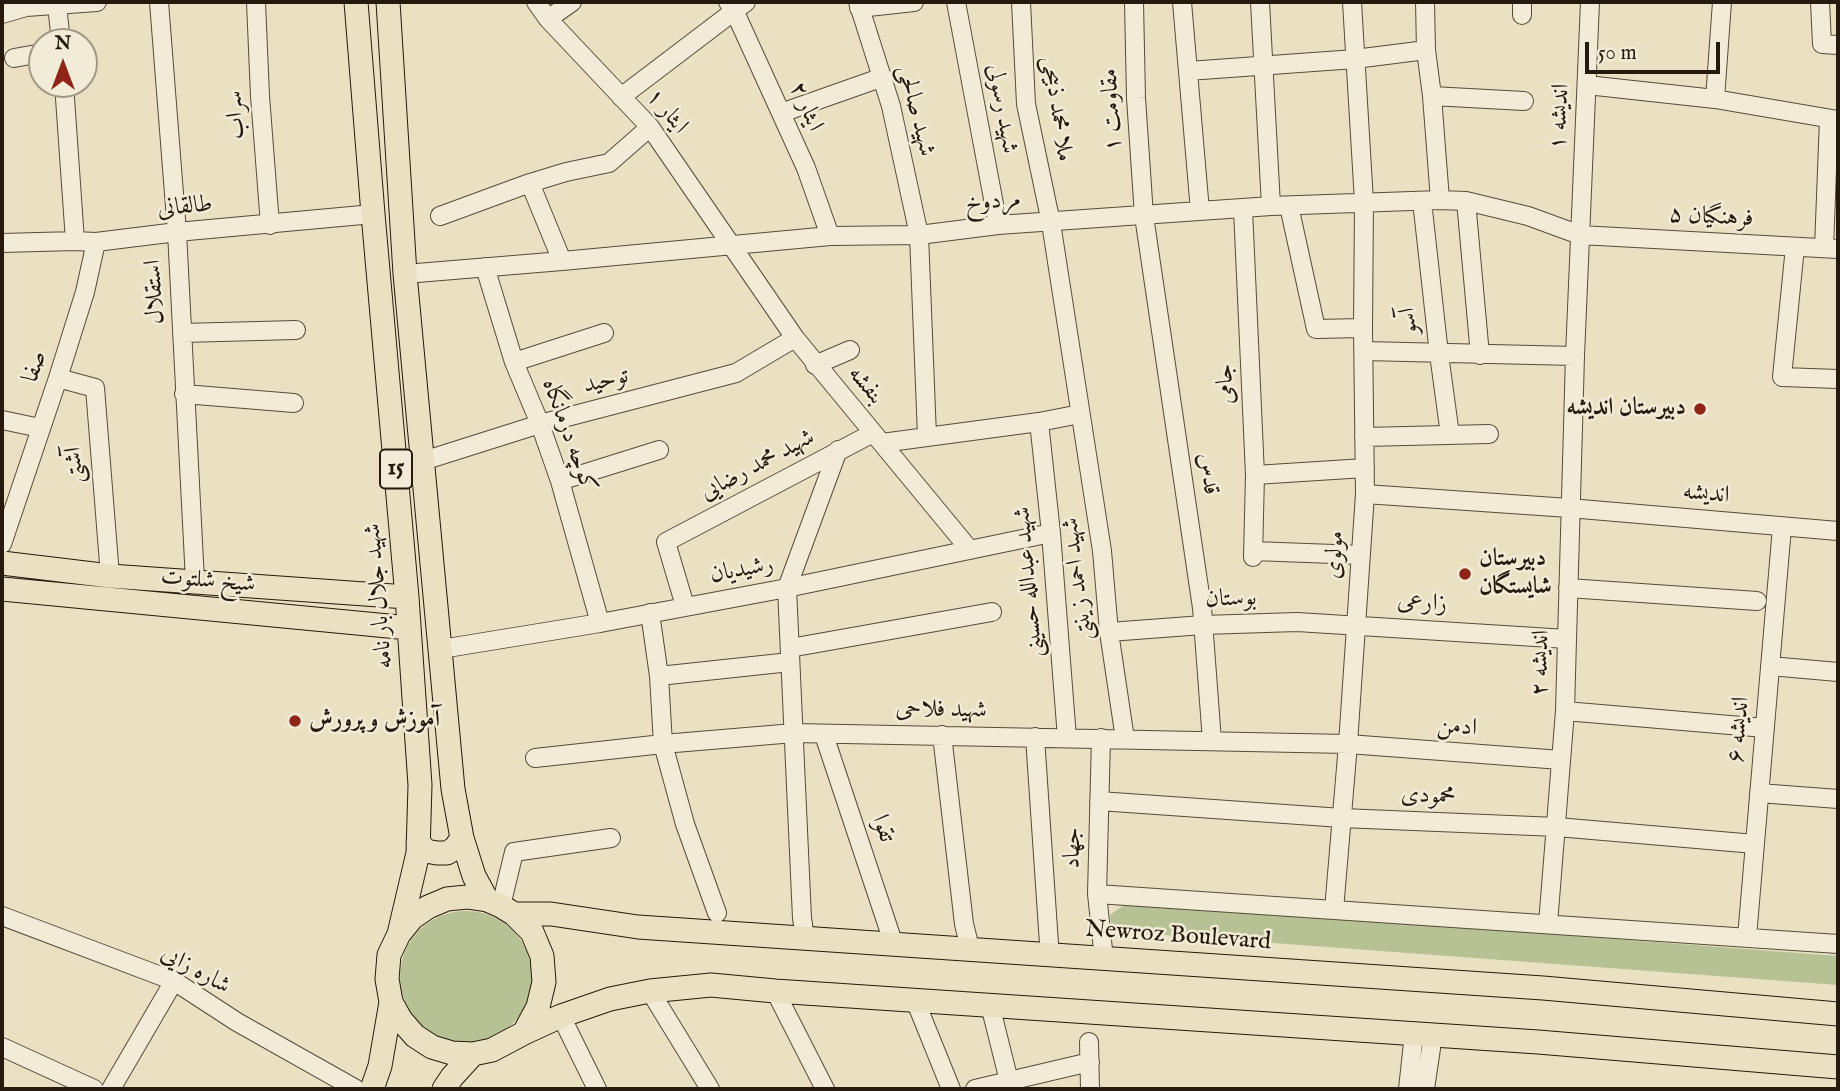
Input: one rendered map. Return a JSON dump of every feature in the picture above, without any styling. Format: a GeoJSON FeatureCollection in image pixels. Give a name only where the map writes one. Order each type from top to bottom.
{"type":"FeatureCollection","features":[{"type":"Feature","properties":{"kind":"main road","name":"شهید جلال بار نامه"},"geometry":{"type":"LineString","coordinates":[[356,2],[407,597],[419,785],[418,853],[399,934]]}},
{"type":"Feature","properties":{"kind":"main road","name":"15"},"geometry":{"type":"LineString","coordinates":[[388,2],[405,274],[453,789],[462,838],[474,876],[501,906],[532,932],[542,956],[544,982],[538,1007],[524,1033],[492,1050],[473,1054],[452,1053],[432,1047],[415,1036],[401,1020],[391,1002],[387,979],[389,955],[399,934],[412,918],[447,899],[467,897],[501,906]]}},
{"type":"Feature","properties":{"kind":"main road","name":"شیخ شلتوت"},"geometry":{"type":"LineString","coordinates":[[2,563],[110,576],[407,597]]}},
{"type":"Feature","properties":{"kind":"main road","name":"شیخ شلتوت"},"geometry":{"type":"LineString","coordinates":[[2,589],[409,628]]}},
{"type":"Feature","properties":{"kind":"main road"},"geometry":{"type":"LineString","coordinates":[[418,842],[426,850],[446,853],[462,838]]}},
{"type":"Feature","properties":{"kind":"main road","name":"Newroz Boulevard"},"geometry":{"type":"LineString","coordinates":[[501,906],[638,927],[1529,988],[1838,1014]]}},
{"type":"Feature","properties":{"kind":"main road"},"geometry":{"type":"LineString","coordinates":[[524,1033],[561,1016],[610,999],[650,991],[711,985],[1423,1034],[1838,1067]]}},
{"type":"Feature","properties":{"kind":"main road","name":"15"},"geometry":{"type":"LineString","coordinates":[[372,1089],[380,1066],[391,1002]]}},
{"type":"Feature","properties":{"kind":"main road"},"geometry":{"type":"LineString","coordinates":[[443,1089],[473,1054]]}},
{"type":"Feature","properties":{"kind":"street"},"geometry":{"type":"LineString","coordinates":[[2,14],[26,7],[97,2]]}},
{"type":"Feature","properties":{"kind":"street","name":"استقلال"},"geometry":{"type":"LineString","coordinates":[[159,2],[177,232],[195,581]]}},
{"type":"Feature","properties":{"kind":"street","name":"سراب"},"geometry":{"type":"LineString","coordinates":[[256,2],[270,225]]}},
{"type":"Feature","properties":{"kind":"street","name":"ایثار ۱"},"geometry":{"type":"LineString","coordinates":[[536,2],[548,19],[650,127],[733,246]]}},
{"type":"Feature","properties":{"kind":"street"},"geometry":{"type":"LineString","coordinates":[[548,19],[572,2]]}},
{"type":"Feature","properties":{"kind":"street"},"geometry":{"type":"LineString","coordinates":[[858,5],[914,2]]}},
{"type":"Feature","properties":{"kind":"street","name":"شهید رسولی"},"geometry":{"type":"LineString","coordinates":[[956,2],[998,225]]}},
{"type":"Feature","properties":{"kind":"street","name":"ملا محمد ذبیحی"},"geometry":{"type":"LineString","coordinates":[[1021,2],[1026,104],[1051,223],[1080,414]]}},
{"type":"Feature","properties":{"kind":"street","name":"مقاومت ۱"},"geometry":{"type":"LineString","coordinates":[[1134,2],[1136,98],[1144,216]]}},
{"type":"Feature","properties":{"kind":"street"},"geometry":{"type":"LineString","coordinates":[[1182,2],[1200,211]]}},
{"type":"Feature","properties":{"kind":"street"},"geometry":{"type":"LineString","coordinates":[[1260,2],[1263,66],[1280,206],[1316,329],[1363,328]]}},
{"type":"Feature","properties":{"kind":"street","name":"مولوی"},"geometry":{"type":"LineString","coordinates":[[1334,910],[1365,494],[1364,202],[1352,2]]}},
{"type":"Feature","properties":{"kind":"street","name":"آسو"},"geometry":{"type":"LineString","coordinates":[[1425,2],[1426,50],[1432,96],[1431,201],[1439,354],[1450,435]]}},
{"type":"Feature","properties":{"kind":"street","name":"اندیشه ۱"},"geometry":{"type":"LineString","coordinates":[[1580,235],[1590,2]]}},
{"type":"Feature","properties":{"kind":"street"},"geometry":{"type":"LineString","coordinates":[[1715,99],[1722,2]]}},
{"type":"Feature","properties":{"kind":"street"},"geometry":{"type":"LineString","coordinates":[[1820,2],[1830,45]]}},
{"type":"Feature","properties":{"kind":"street"},"geometry":{"type":"LineString","coordinates":[[57,5],[59,28]]}},
{"type":"Feature","properties":{"kind":"street"},"geometry":{"type":"LineString","coordinates":[[621,97],[736,5]]}},
{"type":"Feature","properties":{"kind":"street","name":"ایثار ۲"},"geometry":{"type":"LineString","coordinates":[[736,5],[806,168],[830,236]]}},
{"type":"Feature","properties":{"kind":"street","name":"شهید صالحی"},"geometry":{"type":"LineString","coordinates":[[858,5],[891,106],[919,235],[926,436]]}},
{"type":"Feature","properties":{"kind":"street"},"geometry":{"type":"LineString","coordinates":[[1188,71],[1355,59],[1426,50]]}},
{"type":"Feature","properties":{"kind":"street"},"geometry":{"type":"LineString","coordinates":[[14,58],[28,56]]}},
{"type":"Feature","properties":{"kind":"street"},"geometry":{"type":"LineString","coordinates":[[781,113],[883,77]]}},
{"type":"Feature","properties":{"kind":"street"},"geometry":{"type":"LineString","coordinates":[[1587,85],[1715,99],[1834,120],[1831,249]]}},
{"type":"Feature","properties":{"kind":"street"},"geometry":{"type":"LineString","coordinates":[[1432,96],[1524,101]]}},
{"type":"Feature","properties":{"kind":"street"},"geometry":{"type":"LineString","coordinates":[[65,98],[75,241]]}},
{"type":"Feature","properties":{"kind":"street"},"geometry":{"type":"LineString","coordinates":[[440,216],[530,183],[609,163],[650,127]]}},
{"type":"Feature","properties":{"kind":"street"},"geometry":{"type":"LineString","coordinates":[[530,183],[562,261]]}},
{"type":"Feature","properties":{"kind":"street"},"geometry":{"type":"LineString","coordinates":[[1466,201],[1480,355]]}},
{"type":"Feature","properties":{"kind":"street","name":"مردوخ"},"geometry":{"type":"LineString","coordinates":[[405,274],[830,236],[919,235],[998,225],[1364,202],[1466,201],[1528,216],[1580,235]]}},
{"type":"Feature","properties":{"kind":"street","name":"جامی"},"geometry":{"type":"LineString","coordinates":[[1243,209],[1255,475],[1253,554],[1361,555]]}},
{"type":"Feature","properties":{"kind":"street","name":"طالقانی"},"geometry":{"type":"LineString","coordinates":[[2,243],[96,242],[373,214]]}},
{"type":"Feature","properties":{"kind":"street","name":"قدس"},"geometry":{"type":"LineString","coordinates":[[1144,216],[1203,625],[1212,741]]}},
{"type":"Feature","properties":{"kind":"street","name":"فرهنگیان ۵"},"geometry":{"type":"LineString","coordinates":[[1580,235],[1831,249]]}},
{"type":"Feature","properties":{"kind":"street","name":"اندیشه ۲"},"geometry":{"type":"LineString","coordinates":[[1548,924],[1565,710],[1569,508],[1580,235]]}},
{"type":"Feature","properties":{"kind":"street","name":"صفا"},"geometry":{"type":"LineString","coordinates":[[2,544],[85,292],[96,242]]}},
{"type":"Feature","properties":{"kind":"street","name":"بنفشه"},"geometry":{"type":"LineString","coordinates":[[733,246],[815,365],[970,550]]}},
{"type":"Feature","properties":{"kind":"street"},"geometry":{"type":"LineString","coordinates":[[1795,247],[1782,377],[1838,379]]}},
{"type":"Feature","properties":{"kind":"street","name":"کوچه درمانگاه"},"geometry":{"type":"LineString","coordinates":[[485,267],[514,362],[561,481],[600,623]]}},
{"type":"Feature","properties":{"kind":"street"},"geometry":{"type":"LineString","coordinates":[[182,333],[296,330]]}},
{"type":"Feature","properties":{"kind":"street"},"geometry":{"type":"LineString","coordinates":[[514,362],[604,333]]}},
{"type":"Feature","properties":{"kind":"street","name":"توحید"},"geometry":{"type":"LineString","coordinates":[[424,461],[540,424],[736,373],[795,338]]}},
{"type":"Feature","properties":{"kind":"street"},"geometry":{"type":"LineString","coordinates":[[815,365],[850,350]]}},
{"type":"Feature","properties":{"kind":"street"},"geometry":{"type":"LineString","coordinates":[[1363,351],[1575,356]]}},
{"type":"Feature","properties":{"kind":"street","name":"آشتی"},"geometry":{"type":"LineString","coordinates":[[58,378],[95,388],[110,576]]}},
{"type":"Feature","properties":{"kind":"street"},"geometry":{"type":"LineString","coordinates":[[184,394],[294,403]]}},
{"type":"Feature","properties":{"kind":"street","name":"شهید محمد رضایی"},"geometry":{"type":"LineString","coordinates":[[685,606],[666,542],[838,450],[877,438],[926,436],[1039,422],[1080,414]]}},
{"type":"Feature","properties":{"kind":"street","name":"شهید احمد زینتی"},"geometry":{"type":"LineString","coordinates":[[1080,414],[1102,551],[1109,632],[1125,739]]}},
{"type":"Feature","properties":{"kind":"street"},"geometry":{"type":"LineString","coordinates":[[2,420],[40,428]]}},
{"type":"Feature","properties":{"kind":"street","name":"شهید عبدالله حسینی"},"geometry":{"type":"LineString","coordinates":[[1039,422],[1068,738]]}},
{"type":"Feature","properties":{"kind":"street"},"geometry":{"type":"LineString","coordinates":[[1364,437],[1489,434]]}},
{"type":"Feature","properties":{"kind":"street"},"geometry":{"type":"LineString","coordinates":[[561,481],[659,450]]}},
{"type":"Feature","properties":{"kind":"street"},"geometry":{"type":"LineString","coordinates":[[804,932],[787,588],[838,450]]}},
{"type":"Feature","properties":{"kind":"street"},"geometry":{"type":"LineString","coordinates":[[1255,475],[1365,468]]}},
{"type":"Feature","properties":{"kind":"street","name":"اندیشه"},"geometry":{"type":"LineString","coordinates":[[1365,494],[1838,531]]}},
{"type":"Feature","properties":{"kind":"street","name":"اندیشه ۶"},"geometry":{"type":"LineString","coordinates":[[1747,937],[1782,527]]}},
{"type":"Feature","properties":{"kind":"street","name":"رشیدیان"},"geometry":{"type":"LineString","coordinates":[[441,649],[787,588],[1051,533]]}},
{"type":"Feature","properties":{"kind":"street"},"geometry":{"type":"LineString","coordinates":[[1568,588],[1758,601]]}},
{"type":"Feature","properties":{"kind":"street"},"geometry":{"type":"LineString","coordinates":[[659,676],[790,655],[992,612]]}},
{"type":"Feature","properties":{"kind":"street"},"geometry":{"type":"LineString","coordinates":[[650,613],[659,676],[663,744],[685,824],[717,913]]}},
{"type":"Feature","properties":{"kind":"street","name":"بوستان"},"geometry":{"type":"LineString","coordinates":[[1109,632],[1203,625],[1297,622],[1356,624]]}},
{"type":"Feature","properties":{"kind":"street","name":"زارعی"},"geometry":{"type":"LineString","coordinates":[[1356,624],[1567,639]]}},
{"type":"Feature","properties":{"kind":"street"},"geometry":{"type":"LineString","coordinates":[[1770,666],[1838,672]]}},
{"type":"Feature","properties":{"kind":"street"},"geometry":{"type":"LineString","coordinates":[[1565,710],[1765,727]]}},
{"type":"Feature","properties":{"kind":"street","name":"شهید فلاحی"},"geometry":{"type":"LineString","coordinates":[[535,758],[794,733],[1348,744]]}},
{"type":"Feature","properties":{"kind":"street","name":"تقوا"},"geometry":{"type":"LineString","coordinates":[[824,735],[892,939]]}},
{"type":"Feature","properties":{"kind":"street"},"geometry":{"type":"LineString","coordinates":[[942,735],[968,940]]}},
{"type":"Feature","properties":{"kind":"street"},"geometry":{"type":"LineString","coordinates":[[1035,737],[1049,944]]}},
{"type":"Feature","properties":{"kind":"street","name":"جهاد"},"geometry":{"type":"LineString","coordinates":[[1101,738],[1097,894],[1104,959]]}},
{"type":"Feature","properties":{"kind":"street","name":"ادمن"},"geometry":{"type":"LineString","coordinates":[[1348,744],[1561,761]]}},
{"type":"Feature","properties":{"kind":"street"},"geometry":{"type":"LineString","coordinates":[[1759,793],[1838,799]]}},
{"type":"Feature","properties":{"kind":"street","name":"محمودی"},"geometry":{"type":"LineString","coordinates":[[1099,801],[1342,818],[1557,827],[1755,844]]}},
{"type":"Feature","properties":{"kind":"street"},"geometry":{"type":"LineString","coordinates":[[501,906],[514,852],[611,838]]}},
{"type":"Feature","properties":{"kind":"street"},"geometry":{"type":"LineString","coordinates":[[1097,894],[1838,944]]}},
{"type":"Feature","properties":{"kind":"street","name":"شاره زایی"},"geometry":{"type":"LineString","coordinates":[[2,916],[174,981],[237,1022],[356,1089]]}},
{"type":"Feature","properties":{"kind":"street"},"geometry":{"type":"LineString","coordinates":[[111,1089],[174,981]]}},
{"type":"Feature","properties":{"kind":"street"},"geometry":{"type":"LineString","coordinates":[[650,991],[710,1089]]}},
{"type":"Feature","properties":{"kind":"street"},"geometry":{"type":"LineString","coordinates":[[775,991],[825,1089]]}},
{"type":"Feature","properties":{"kind":"street"},"geometry":{"type":"LineString","coordinates":[[915,1000],[951,1089]]}},
{"type":"Feature","properties":{"kind":"street"},"geometry":{"type":"LineString","coordinates":[[990,1005],[1009,1081]]}},
{"type":"Feature","properties":{"kind":"street"},"geometry":{"type":"LineString","coordinates":[[561,1016],[597,1089]]}},
{"type":"Feature","properties":{"kind":"street"},"geometry":{"type":"LineString","coordinates":[[1408,1089],[1423,1034]]}},
{"type":"Feature","properties":{"kind":"street"},"geometry":{"type":"LineString","coordinates":[[1423,1034],[1425,1089]]}},
{"type":"Feature","properties":{"kind":"street"},"geometry":{"type":"LineString","coordinates":[[1089,1042],[1090,1089]]}},
{"type":"Feature","properties":{"kind":"street"},"geometry":{"type":"LineString","coordinates":[[2,1047],[94,1089]]}},
{"type":"Feature","properties":{"kind":"street"},"geometry":{"type":"LineString","coordinates":[[975,1089],[1090,1062]]}},
{"type":"Feature","properties":{"kind":"green space"},"geometry":{"type":"Polygon","coordinates":[[[1128,902],[1838,956],[1838,985],[1112,931],[1110,915],[1128,902]]]}},
{"type":"Feature","properties":{"kind":"green space"},"geometry":{"type":"Polygon","coordinates":[[[466,911],[491,916],[513,930],[527,952],[532,977],[527,1002],[513,1024],[491,1038],[466,1043],[441,1038],[419,1024],[405,1002],[400,977],[405,952],[419,930],[441,916],[466,911]]]}},
{"type":"Feature","properties":{"kind":"place","name":"دبیرستان اندیشه"},"geometry":{"type":"Point","coordinates":[1700,409]}},
{"type":"Feature","properties":{"kind":"place","name":"دبیرستان شایستگان"},"geometry":{"type":"Point","coordinates":[1465,574]}},
{"type":"Feature","properties":{"kind":"place","name":"آموزش و پرورش"},"geometry":{"type":"Point","coordinates":[295,721]}}]}
